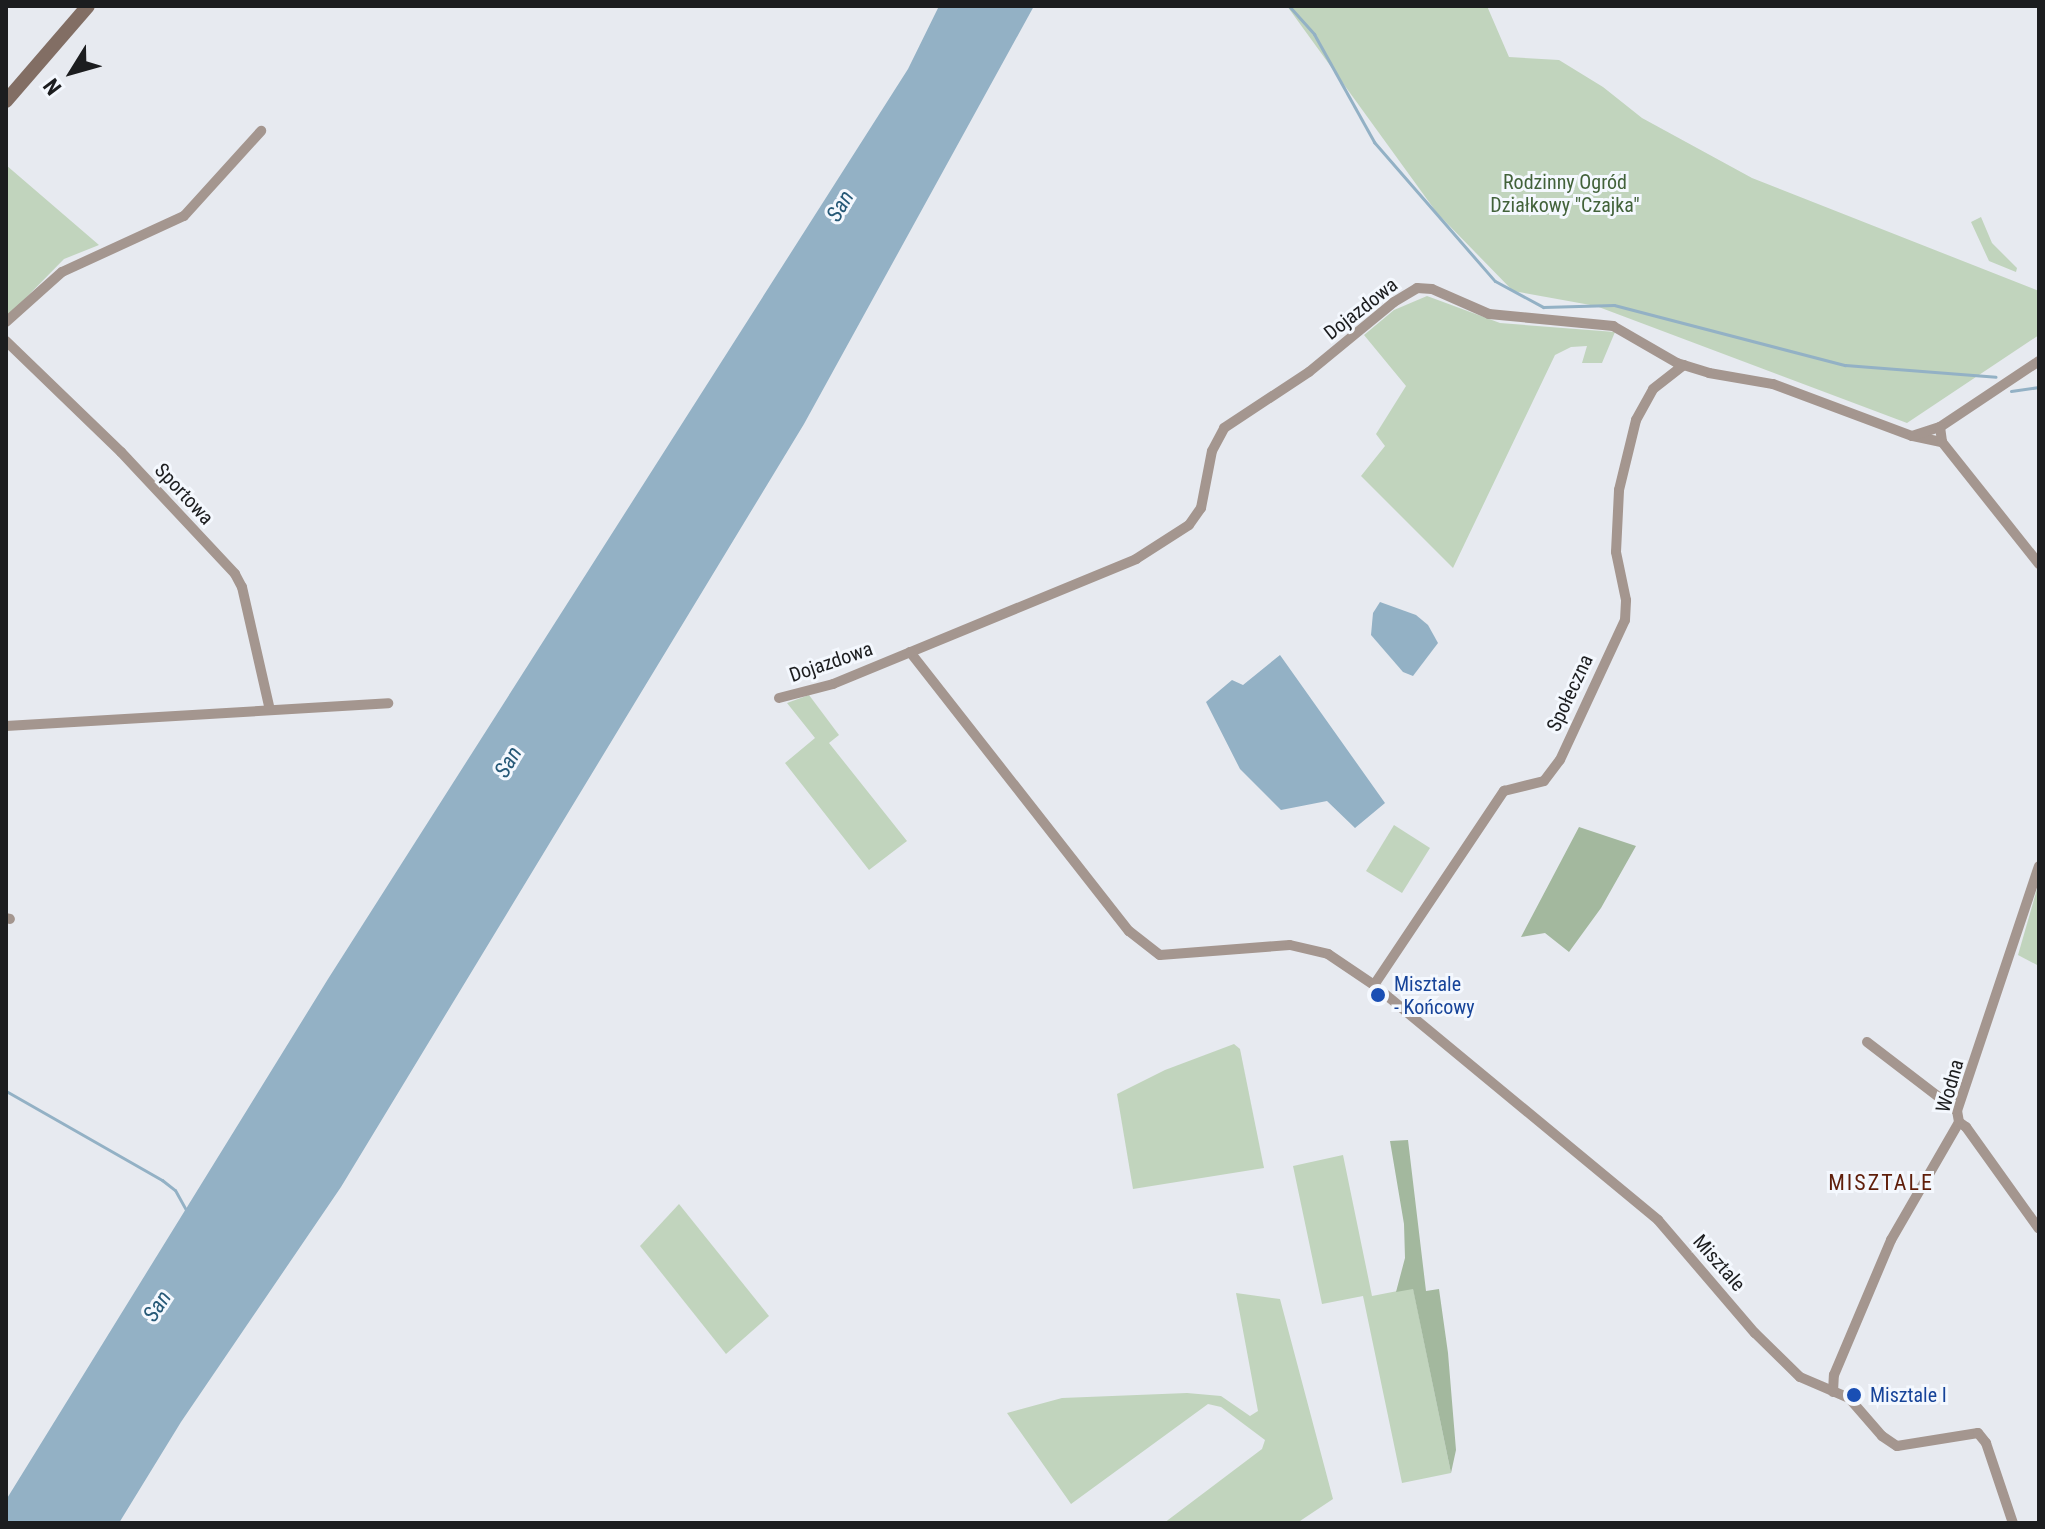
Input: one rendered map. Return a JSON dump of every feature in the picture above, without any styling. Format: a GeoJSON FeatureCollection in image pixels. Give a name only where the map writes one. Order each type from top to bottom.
{"type":"FeatureCollection","features":[{"type":"Feature","properties":{"kind":"main road"},"geometry":{"type":"LineString","coordinates":[[6,101],[88,6]]}},
{"type":"Feature","properties":{"kind":"street"},"geometry":{"type":"LineString","coordinates":[[6,322],[62,272],[184,216],[261,131]]}},
{"type":"Feature","properties":{"kind":"street","name":"Dojazdowa"},"geometry":{"type":"LineString","coordinates":[[779,698],[833,684],[1013,607],[1096,578],[1136,559],[1189,525],[1201,508],[1212,451],[1224,428],[1309,372],[1403,295],[1417,288],[1432,289],[1489,314],[1613,326],[1684,365],[1709,373],[1773,384],[1912,436],[1942,442]]}},
{"type":"Feature","properties":{"kind":"street","name":"Sportowa"},"geometry":{"type":"LineString","coordinates":[[6,341],[121,452],[235,574],[242,587],[270,710]]}},
{"type":"Feature","properties":{"kind":"street"},"geometry":{"type":"LineString","coordinates":[[1912,436],[1940,427],[2039,361]]}},
{"type":"Feature","properties":{"kind":"street","name":"Społeczna"},"geometry":{"type":"LineString","coordinates":[[1374,985],[1504,791],[1544,781],[1560,760],[1625,620],[1626,600],[1616,552],[1619,490],[1636,420],[1653,389],[1684,365]]}},
{"type":"Feature","properties":{"kind":"street"},"geometry":{"type":"LineString","coordinates":[[1940,427],[1942,442],[2039,564]]}},
{"type":"Feature","properties":{"kind":"street","name":"Misztale"},"geometry":{"type":"LineString","coordinates":[[910,652],[1129,931],[1160,955],[1290,945],[1328,954],[1374,985],[1658,1220],[1755,1333],[1800,1377],[1849,1398],[1882,1436],[1897,1446],[1978,1433],[1986,1443],[2013,1523]]}},
{"type":"Feature","properties":{"kind":"street"},"geometry":{"type":"LineString","coordinates":[[6,726],[388,703]]}},
{"type":"Feature","properties":{"kind":"street","name":"Wodna"},"geometry":{"type":"LineString","coordinates":[[1833,1392],[1834,1375],[1891,1240],[1958,1117],[2039,866]]}},
{"type":"Feature","properties":{"kind":"street"},"geometry":{"type":"LineString","coordinates":[[1867,1042],[1958,1117],[2039,1229]]}},
{"type":"Feature","properties":{"kind":"green space","name":"Rodzinny Ogród Działkowy \"Czajka\""},"geometry":{"type":"Polygon","coordinates":[[[1287,6],[1487,6],[1509,57],[1559,60],[1603,87],[1642,118],[1752,178],[2039,291],[2039,335],[1907,423],[1596,306],[1513,291],[1437,213],[1287,6]]]}},
{"type":"Feature","properties":{"kind":"green space"},"geometry":{"type":"Polygon","coordinates":[[[6,165],[99,245],[64,259],[6,318],[6,165]]]}},
{"type":"Feature","properties":{"kind":"green space"},"geometry":{"type":"Polygon","coordinates":[[[1981,217],[1992,243],[2017,268],[2016,272],[1989,261],[1971,222],[1981,217]]]}},
{"type":"Feature","properties":{"kind":"green space"},"geometry":{"type":"Polygon","coordinates":[[[1427,296],[1500,323],[1615,332],[1602,363],[1582,363],[1587,346],[1571,347],[1555,355],[1453,568],[1361,476],[1385,446],[1376,434],[1406,386],[1364,335],[1394,310],[1427,296]]]}},
{"type":"Feature","properties":{"kind":"green space"},"geometry":{"type":"Polygon","coordinates":[[[809,695],[839,735],[829,743],[907,841],[869,870],[785,763],[815,738],[787,703],[809,695]]]}},
{"type":"Feature","properties":{"kind":"green space"},"geometry":{"type":"Polygon","coordinates":[[[1394,825],[1430,848],[1402,893],[1366,871],[1394,825]]]}},
{"type":"Feature","properties":{"kind":"green space"},"geometry":{"type":"Polygon","coordinates":[[[1579,827],[1636,846],[1601,908],[1569,952],[1545,933],[1521,937],[1579,827]]]}},
{"type":"Feature","properties":{"kind":"green space"},"geometry":{"type":"Polygon","coordinates":[[[2039,882],[2039,966],[2018,955],[2039,882]]]}},
{"type":"Feature","properties":{"kind":"green space"},"geometry":{"type":"Polygon","coordinates":[[[1234,1044],[1240,1049],[1264,1168],[1133,1189],[1117,1094],[1165,1070],[1234,1044]]]}},
{"type":"Feature","properties":{"kind":"green space"},"geometry":{"type":"Polygon","coordinates":[[[1408,1140],[1426,1291],[1439,1289],[1448,1353],[1456,1450],[1451,1473],[1413,1289],[1396,1292],[1405,1258],[1404,1224],[1390,1141],[1408,1140]]]}},
{"type":"Feature","properties":{"kind":"green space"},"geometry":{"type":"Polygon","coordinates":[[[1343,1155],[1372,1296],[1413,1288],[1451,1473],[1402,1483],[1363,1296],[1322,1304],[1293,1166],[1343,1155]]]}},
{"type":"Feature","properties":{"kind":"green space"},"geometry":{"type":"Polygon","coordinates":[[[679,1204],[769,1316],[726,1354],[640,1246],[679,1204]]]}},
{"type":"Feature","properties":{"kind":"green space"},"geometry":{"type":"Polygon","coordinates":[[[1236,1293],[1280,1299],[1333,1499],[1297,1523],[1164,1523],[1262,1449],[1265,1440],[1221,1407],[1208,1404],[1071,1504],[1007,1413],[1062,1398],[1187,1393],[1221,1396],[1250,1416],[1258,1411],[1236,1293]]]}},
{"type":"Feature","properties":{"kind":"water","name":"San"},"geometry":{"type":"Polygon","coordinates":[[[939,6],[1034,6],[804,424],[341,1187],[181,1422],[119,1523],[6,1523],[6,1500],[328,979],[908,69],[939,6]]]}},
{"type":"Feature","properties":{"kind":"water"},"geometry":{"type":"Polygon","coordinates":[[[1380,602],[1416,615],[1428,625],[1438,643],[1413,676],[1403,672],[1371,635],[1373,613],[1380,602]]]}},
{"type":"Feature","properties":{"kind":"water"},"geometry":{"type":"Polygon","coordinates":[[[1280,655],[1385,803],[1355,828],[1327,801],[1281,810],[1240,769],[1206,702],[1232,680],[1243,685],[1280,655]]]}},
{"type":"Feature","properties":{"kind":"waterway"},"geometry":{"type":"LineString","coordinates":[[1289,6],[1314,34],[1374,142],[1495,281],[1543,307],[1614,305],[1845,365],[1996,377]]}},
{"type":"Feature","properties":{"kind":"waterway"},"geometry":{"type":"LineString","coordinates":[[2011,391],[2039,387]]}},
{"type":"Feature","properties":{"kind":"waterway"},"geometry":{"type":"LineString","coordinates":[[6,1091],[162,1180],[175,1190],[186,1210]]}},
{"type":"Feature","properties":{"kind":"place","name":"Misztale - Końcowy"},"geometry":{"type":"Point","coordinates":[1378,995]}},
{"type":"Feature","properties":{"kind":"place","name":"Misztale I"},"geometry":{"type":"Point","coordinates":[1854,1395]}},
{"type":"Feature","properties":{"kind":"district","name":"MISZTALE"},"geometry":{"type":"Point","coordinates":[1881,1183]}}]}
